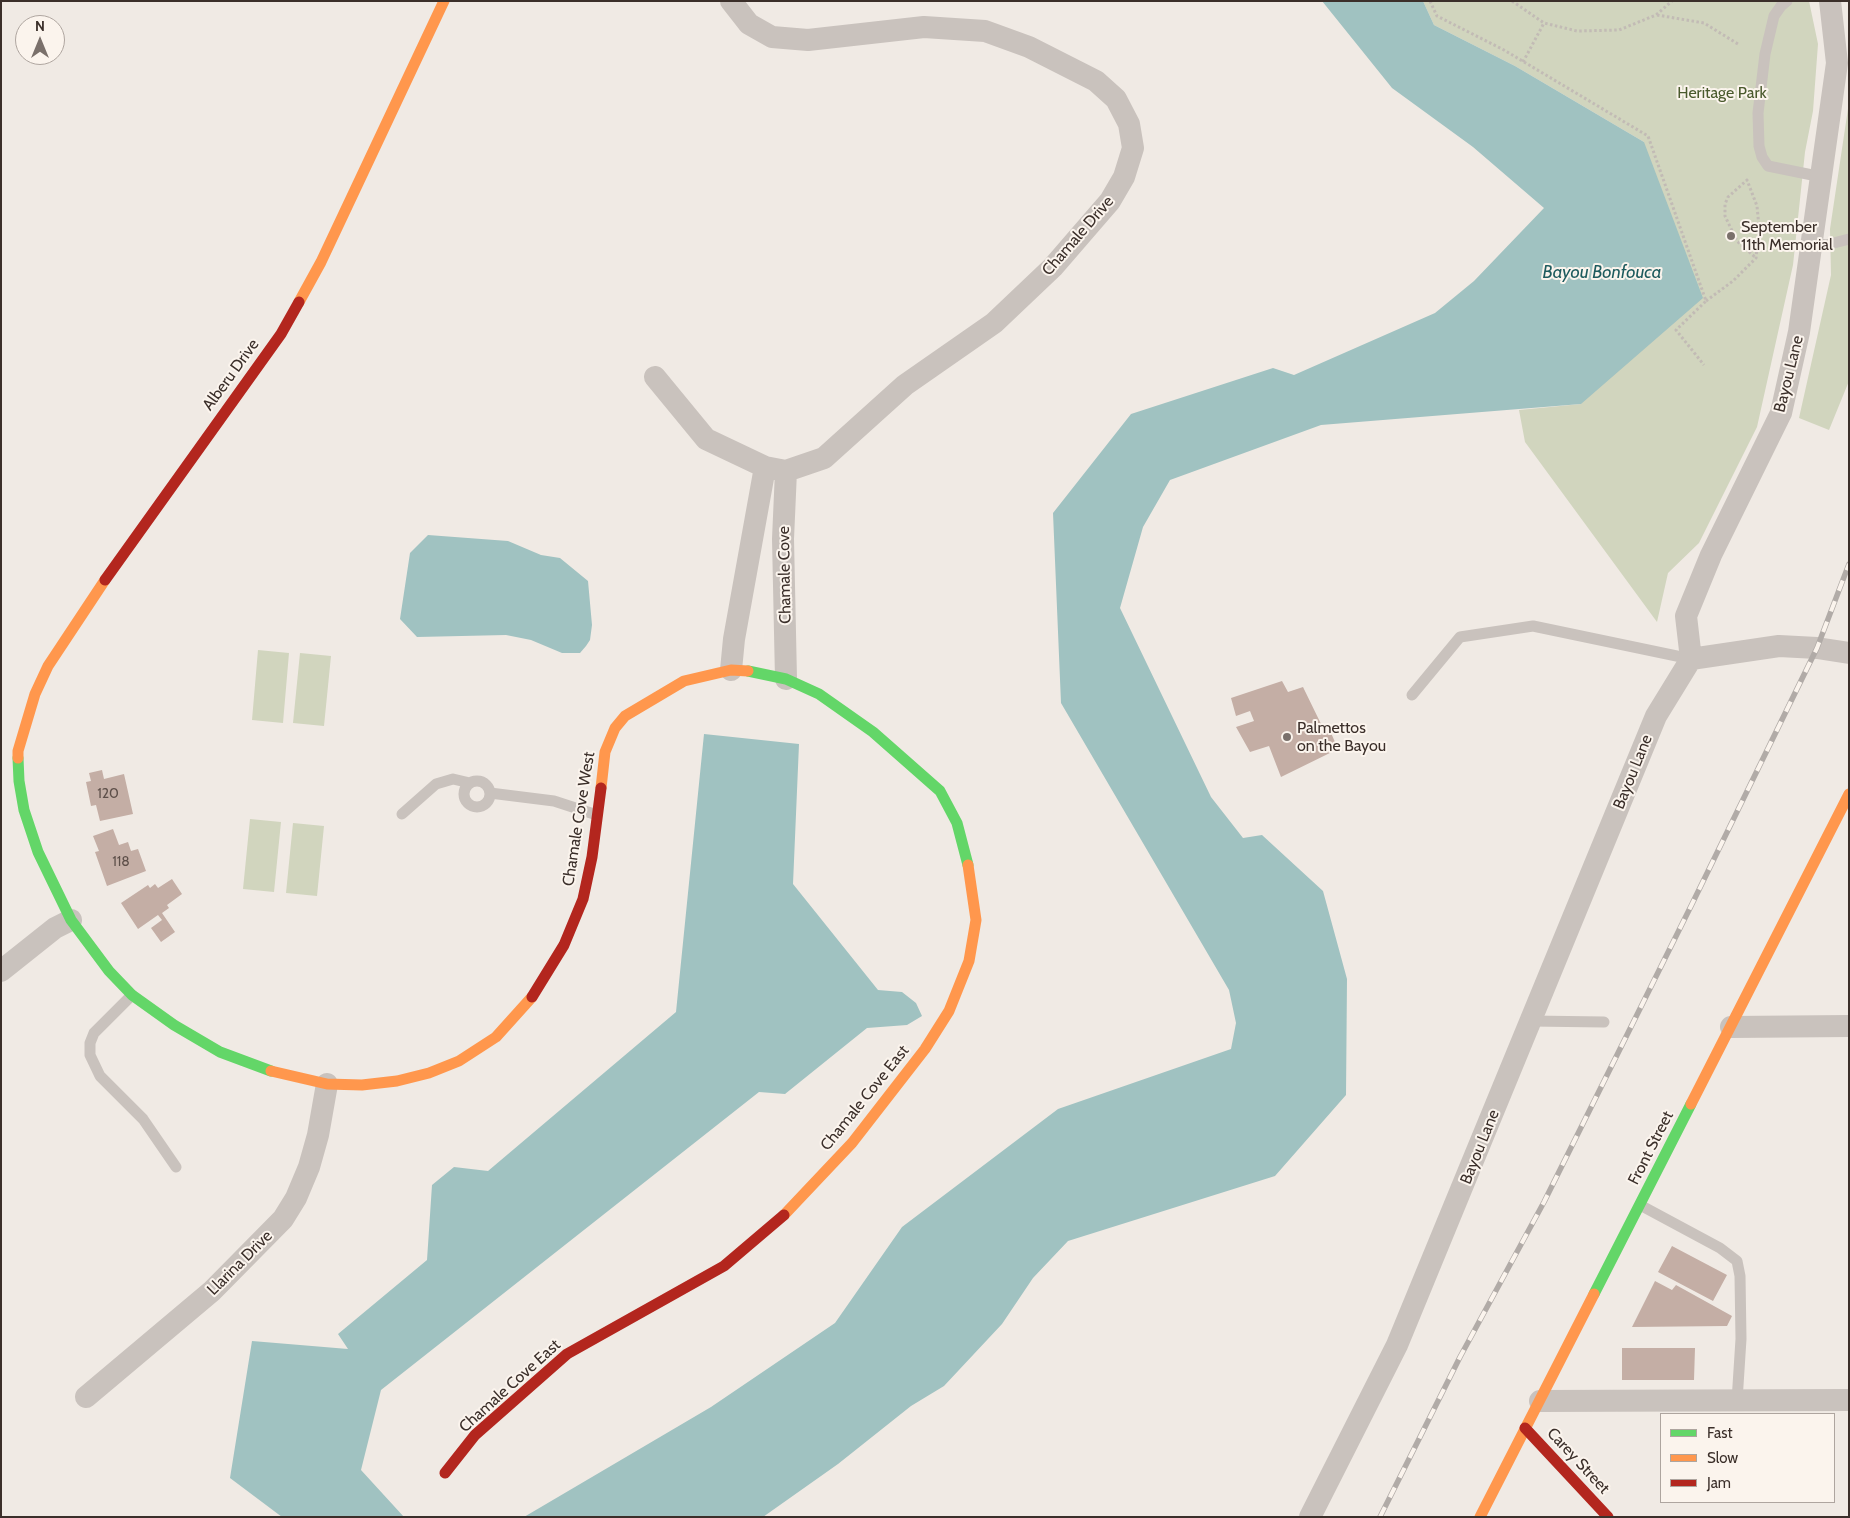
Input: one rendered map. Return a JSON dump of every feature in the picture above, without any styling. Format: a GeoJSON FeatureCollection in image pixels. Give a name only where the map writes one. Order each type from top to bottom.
{"type":"FeatureCollection","features":[{"type":"Feature","properties":{"kind":"street","name":"Alberu Drive"},"geometry":{"type":"LineString","coordinates":[[10,749],[48,666],[118,561],[281,334],[321,262],[444,1]]}},
{"type":"Feature","properties":{"kind":"street","name":"Chamale Drive"},"geometry":{"type":"LineString","coordinates":[[731,1],[750,24],[772,37],[808,40],[924,27],[985,31],[1029,47],[1096,81],[1116,99],[1129,124],[1134,148],[1124,177],[1110,201],[1053,267],[994,323],[905,386],[824,458],[776,469]]}},
{"type":"Feature","properties":{"kind":"street","name":"Bayou Lane"},"geometry":{"type":"LineString","coordinates":[[1310,1517],[1397,1345],[1656,716],[1691,659],[1686,616],[1711,555],[1781,413],[1799,332],[1822,177],[1843,62],[1830,1]]}},
{"type":"Feature","properties":{"kind":"street"},"geometry":{"type":"LineString","coordinates":[[655,377],[706,438],[776,469]]}},
{"type":"Feature","properties":{"kind":"street","name":"Chamale Cove"},"geometry":{"type":"LineString","coordinates":[[731,670],[734,639],[776,469]]}},
{"type":"Feature","properties":{"kind":"street","name":"Chamale Cove"},"geometry":{"type":"LineString","coordinates":[[776,469],[783,539],[786,680]]}},
{"type":"Feature","properties":{"kind":"street"},"geometry":{"type":"LineString","coordinates":[[1691,659],[1780,646],[1817,648],[1849,653]]}},
{"type":"Feature","properties":{"kind":"street","name":"Chamale Cove West"},"geometry":{"type":"LineString","coordinates":[[10,749],[19,781],[24,810],[38,852],[71,920],[109,971],[132,995],[174,1025],[220,1052],[274,1072],[327,1084],[362,1085],[398,1081],[429,1073],[459,1062],[496,1037],[537,992],[564,945],[583,899],[592,857],[609,739],[625,716],[684,681],[702,675],[731,670],[758,672]]}},
{"type":"Feature","properties":{"kind":"street","name":"Chamale Cove East"},"geometry":{"type":"LineString","coordinates":[[446,1473],[475,1435],[567,1354],[724,1266],[778,1221],[852,1143],[926,1049],[949,1011],[969,961],[976,920],[970,871],[957,823],[940,791],[873,732],[819,694],[786,680],[758,672]]}},
{"type":"Feature","properties":{"kind":"street","name":"Front Street"},"geometry":{"type":"LineString","coordinates":[[1480,1517],[1849,794]]}},
{"type":"Feature","properties":{"kind":"street"},"geometry":{"type":"LineString","coordinates":[[1,972],[55,928],[71,920]]}},
{"type":"Feature","properties":{"kind":"street"},"geometry":{"type":"LineString","coordinates":[[1731,1026],[1849,1026]]}},
{"type":"Feature","properties":{"kind":"street","name":"Llarina Drive"},"geometry":{"type":"LineString","coordinates":[[86,1397],[212,1291],[283,1219],[296,1198],[310,1167],[327,1084]]}},
{"type":"Feature","properties":{"kind":"street"},"geometry":{"type":"LineString","coordinates":[[1540,1401],[1849,1400]]}},
{"type":"Feature","properties":{"kind":"street","name":"Carey Street"},"geometry":{"type":"LineString","coordinates":[[1525,1428],[1608,1517]]}},
{"type":"Feature","properties":{"kind":"lane"},"geometry":{"type":"LineString","coordinates":[[1787,1],[1774,16],[1765,54],[1757,131],[1762,157],[1768,166],[1822,177]]}},
{"type":"Feature","properties":{"kind":"lane"},"geometry":{"type":"LineString","coordinates":[[1813,243],[1826,245],[1849,239]]}},
{"type":"Feature","properties":{"kind":"lane"},"geometry":{"type":"LineString","coordinates":[[1412,695],[1460,636],[1533,626],[1691,659]]}},
{"type":"Feature","properties":{"kind":"lane"},"geometry":{"type":"LineString","coordinates":[[402,814],[436,784],[453,779],[470,783],[483,782],[490,793],[488,802],[481,807],[468,805],[463,793],[470,783]]}},
{"type":"Feature","properties":{"kind":"lane"},"geometry":{"type":"LineString","coordinates":[[490,793],[554,800],[597,814]]}},
{"type":"Feature","properties":{"kind":"lane"},"geometry":{"type":"LineString","coordinates":[[132,995],[94,1033],[90,1043],[90,1055],[100,1076],[143,1119],[176,1167]]}},
{"type":"Feature","properties":{"kind":"lane"},"geometry":{"type":"LineString","coordinates":[[1531,1021],[1604,1022]]}},
{"type":"Feature","properties":{"kind":"lane"},"geometry":{"type":"LineString","coordinates":[[1640,1205],[1720,1248],[1737,1261],[1740,1276],[1741,1339],[1737,1401]]}},
{"type":"Feature","properties":{"kind":"path"},"geometry":{"type":"LineString","coordinates":[[1430,1],[1437,16],[1523,62],[1648,136],[1706,301]]}},
{"type":"Feature","properties":{"kind":"path"},"geometry":{"type":"LineString","coordinates":[[1512,1],[1544,22],[1577,31],[1619,30],[1656,15],[1672,1]]}},
{"type":"Feature","properties":{"kind":"path"},"geometry":{"type":"LineString","coordinates":[[1656,15],[1704,23],[1738,44]]}},
{"type":"Feature","properties":{"kind":"path"},"geometry":{"type":"LineString","coordinates":[[1523,62],[1544,22]]}},
{"type":"Feature","properties":{"kind":"path"},"geometry":{"type":"LineString","coordinates":[[1704,365],[1676,330],[1706,301],[1733,281],[1756,258],[1759,227],[1757,206],[1747,180],[1728,197],[1725,204],[1725,216],[1737,241],[1756,258]]}},
{"type":"Feature","properties":{"kind":"green space","name":"Heritage Park"},"geometry":{"type":"Polygon","coordinates":[[[1423,1],[1809,1],[1818,44],[1813,111],[1805,152],[1793,265],[1757,427],[1699,543],[1668,573],[1657,622],[1525,442],[1519,410],[1581,404],[1644,142],[1515,66],[1434,25],[1423,1]]]}},
{"type":"Feature","properties":{"kind":"green space"},"geometry":{"type":"Polygon","coordinates":[[[1849,102],[1849,381],[1829,430],[1799,418],[1831,275],[1830,229],[1849,102]]]}},
{"type":"Feature","properties":{"kind":"green space"},"geometry":{"type":"Polygon","coordinates":[[[258,650],[289,653],[283,723],[252,720],[258,650]]]}},
{"type":"Feature","properties":{"kind":"green space"},"geometry":{"type":"Polygon","coordinates":[[[300,653],[331,656],[324,726],[293,723],[300,653]]]}},
{"type":"Feature","properties":{"kind":"green space"},"geometry":{"type":"Polygon","coordinates":[[[250,819],[281,822],[274,892],[243,889],[250,819]]]}},
{"type":"Feature","properties":{"kind":"green space"},"geometry":{"type":"Polygon","coordinates":[[[293,823],[324,826],[317,896],[286,893],[293,823]]]}},
{"type":"Feature","properties":{"kind":"water","name":"Bayou Bonfouca"},"geometry":{"type":"Polygon","coordinates":[[[1322,1],[1423,1],[1434,25],[1515,66],[1644,142],[1703,298],[1581,404],[1321,425],[1170,480],[1143,527],[1120,608],[1211,797],[1243,838],[1262,835],[1323,891],[1347,979],[1346,1095],[1275,1176],[1068,1241],[1033,1278],[1002,1324],[944,1386],[911,1406],[838,1464],[763,1517],[524,1517],[711,1407],[835,1323],[902,1227],[1058,1109],[1231,1049],[1236,1023],[1229,990],[1061,703],[1053,513],[1131,414],[1273,368],[1294,375],[1435,313],[1474,281],[1544,208],[1473,147],[1392,88],[1322,1]]]}},
{"type":"Feature","properties":{"kind":"water"},"geometry":{"type":"Polygon","coordinates":[[[428,535],[508,541],[541,555],[560,558],[588,581],[592,625],[590,640],[586,646],[580,653],[562,653],[531,640],[506,635],[417,637],[400,619],[410,553],[428,535]]]}},
{"type":"Feature","properties":{"kind":"water"},"geometry":{"type":"Polygon","coordinates":[[[704,734],[799,744],[793,884],[878,990],[902,992],[916,1003],[922,1016],[907,1025],[867,1028],[785,1094],[759,1092],[381,1390],[361,1470],[404,1517],[282,1517],[230,1478],[252,1341],[348,1349],[338,1334],[427,1260],[432,1185],[454,1167],[488,1171],[676,1012],[704,734]]]}},
{"type":"Feature","properties":{"kind":"building","name":"Palmettos on the Bayou"},"geometry":{"type":"Polygon","coordinates":[[[1282,681],[1288,692],[1303,687],[1322,726],[1328,726],[1338,749],[1281,777],[1269,746],[1250,752],[1236,727],[1254,721],[1250,711],[1236,716],[1231,698],[1282,681]]]}},
{"type":"Feature","properties":{"kind":"building"},"geometry":{"type":"Polygon","coordinates":[[[102,770],[104,779],[124,774],[133,814],[100,821],[96,805],[91,806],[86,782],[91,781],[89,773],[102,770]]]}},
{"type":"Feature","properties":{"kind":"building"},"geometry":{"type":"Polygon","coordinates":[[[113,829],[119,845],[128,842],[131,851],[138,849],[146,871],[107,886],[95,852],[99,851],[93,836],[113,829]]]}},
{"type":"Feature","properties":{"kind":"building"},"geometry":{"type":"Polygon","coordinates":[[[172,879],[182,894],[167,905],[169,908],[162,913],[175,932],[161,942],[151,928],[162,920],[158,915],[138,929],[121,903],[148,885],[150,888],[155,884],[158,888],[172,879]]]}},
{"type":"Feature","properties":{"kind":"building"},"geometry":{"type":"Polygon","coordinates":[[[1672,1246],[1727,1275],[1713,1301],[1658,1272],[1672,1246]]]}},
{"type":"Feature","properties":{"kind":"building"},"geometry":{"type":"Polygon","coordinates":[[[1655,1281],[1672,1290],[1676,1285],[1732,1316],[1727,1326],[1632,1327],[1655,1281]]]}},
{"type":"Feature","properties":{"kind":"building"},"geometry":{"type":"Polygon","coordinates":[[[1622,1348],[1695,1348],[1694,1380],[1622,1380],[1622,1348]]]}},
{"type":"Feature","properties":{"kind":"railway"},"geometry":{"type":"LineString","coordinates":[[1380,1517],[1460,1357],[1544,1202],[1692,904],[1817,648],[1849,564]]}},
{"type":"Feature","properties":{"kind":"traffic: fast"},"geometry":{"type":"LineString","coordinates":[[748,671],[786,679],[819,694],[873,732],[940,791],[957,823],[968,865]]}},
{"type":"Feature","properties":{"kind":"traffic: fast"},"geometry":{"type":"LineString","coordinates":[[18,758],[19,781],[24,810],[38,852],[71,920],[109,971],[132,995],[174,1025],[220,1052],[271,1071]]}},
{"type":"Feature","properties":{"kind":"traffic: fast"},"geometry":{"type":"LineString","coordinates":[[1594,1294],[1691,1104]]}},
{"type":"Feature","properties":{"kind":"traffic: slow"},"geometry":{"type":"LineString","coordinates":[[299,302],[321,262],[444,1]]}},
{"type":"Feature","properties":{"kind":"traffic: slow"},"geometry":{"type":"LineString","coordinates":[[18,758],[18,751],[35,694],[48,666],[105,580]]}},
{"type":"Feature","properties":{"kind":"traffic: slow"},"geometry":{"type":"LineString","coordinates":[[601,788],[605,752],[615,728],[625,716],[684,681],[731,670],[748,671]]}},
{"type":"Feature","properties":{"kind":"traffic: slow"},"geometry":{"type":"LineString","coordinates":[[1691,1104],[1849,794]]}},
{"type":"Feature","properties":{"kind":"traffic: slow"},"geometry":{"type":"LineString","coordinates":[[784,1215],[852,1143],[925,1049],[949,1011],[969,961],[976,920],[968,865]]}},
{"type":"Feature","properties":{"kind":"traffic: slow"},"geometry":{"type":"LineString","coordinates":[[271,1071],[327,1084],[362,1085],[397,1081],[429,1073],[459,1061],[496,1037],[532,997]]}},
{"type":"Feature","properties":{"kind":"traffic: slow"},"geometry":{"type":"LineString","coordinates":[[1480,1517],[1594,1294]]}},
{"type":"Feature","properties":{"kind":"traffic: jam"},"geometry":{"type":"LineString","coordinates":[[105,580],[281,334],[299,302]]}},
{"type":"Feature","properties":{"kind":"traffic: jam"},"geometry":{"type":"LineString","coordinates":[[532,997],[564,945],[583,899],[592,857],[601,788]]}},
{"type":"Feature","properties":{"kind":"traffic: jam"},"geometry":{"type":"LineString","coordinates":[[445,1473],[475,1435],[567,1354],[724,1266],[784,1215]]}},
{"type":"Feature","properties":{"kind":"traffic: jam"},"geometry":{"type":"LineString","coordinates":[[1525,1428],[1608,1517]]}},
{"type":"Feature","properties":{"kind":"place","name":"September 11th Memorial"},"geometry":{"type":"Point","coordinates":[1731,236]}},
{"type":"Feature","properties":{"kind":"place","name":"Palmettos on the Bayou"},"geometry":{"type":"Point","coordinates":[1287,737]}}]}
